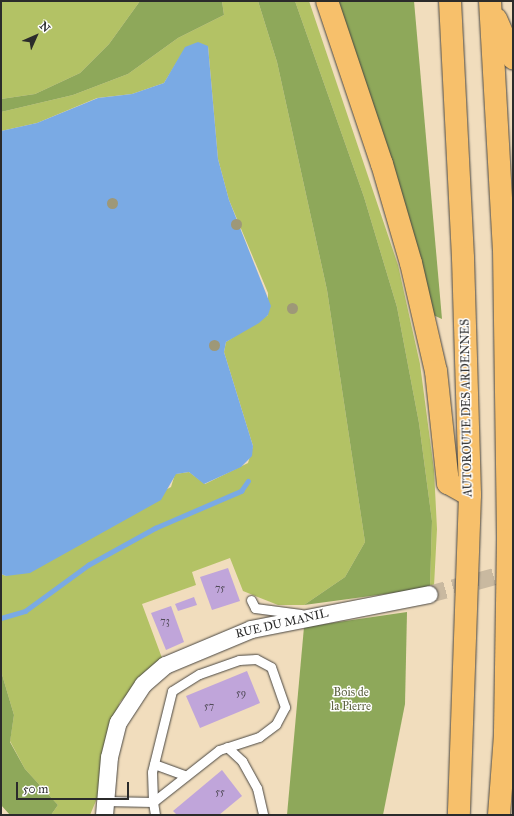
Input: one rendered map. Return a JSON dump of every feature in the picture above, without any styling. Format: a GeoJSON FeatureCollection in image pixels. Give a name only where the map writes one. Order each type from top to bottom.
{"type":"FeatureCollection","features":[{"type":"Feature","properties":{"kind":"highway"},"geometry":{"type":"LineString","coordinates":[[327,1],[382,164],[411,263],[436,371],[448,483],[470,495]]}},
{"type":"Feature","properties":{"kind":"highway","name":"AUTOROUTE DES ARDENNES"},"geometry":{"type":"LineString","coordinates":[[450,1],[462,235],[470,495],[459,815]]}},
{"type":"Feature","properties":{"kind":"highway"},"geometry":{"type":"LineString","coordinates":[[490,4],[513,58]]}},
{"type":"Feature","properties":{"kind":"highway"},"geometry":{"type":"LineString","coordinates":[[490,4],[504,249],[511,538],[505,735],[499,815]]}},
{"type":"Feature","properties":{"kind":"street","name":"RUE DU MANIL"},"geometry":{"type":"LineString","coordinates":[[104,808],[109,757],[118,722],[134,696],[154,673],[178,658],[225,637],[312,616],[429,594]]}},
{"type":"Feature","properties":{"kind":"lane"},"geometry":{"type":"LineString","coordinates":[[252,600],[255,608],[312,616]]}},
{"type":"Feature","properties":{"kind":"lane"},"geometry":{"type":"LineString","coordinates":[[104,808],[153,802],[184,775],[227,747],[259,737],[276,724],[285,707],[270,668],[256,658],[219,665],[172,691],[154,764],[153,802],[155,815]]}},
{"type":"Feature","properties":{"kind":"lane"},"geometry":{"type":"LineString","coordinates":[[227,747],[242,761],[257,788],[262,815]]}},
{"type":"Feature","properties":{"kind":"lane"},"geometry":{"type":"LineString","coordinates":[[154,764],[184,775]]}},
{"type":"Feature","properties":{"kind":"green space"},"geometry":{"type":"Polygon","coordinates":[[[1,1],[140,1],[109,44],[80,73],[35,94],[1,99],[1,1]]]}},
{"type":"Feature","properties":{"kind":"green space"},"geometry":{"type":"Polygon","coordinates":[[[140,1],[222,1],[224,15],[178,38],[128,74],[73,95],[1,112],[1,99],[35,94],[80,73],[109,44],[140,1]]]}},
{"type":"Feature","properties":{"kind":"green space"},"geometry":{"type":"Polygon","coordinates":[[[222,1],[258,1],[277,62],[327,290],[365,542],[345,577],[304,605],[278,605],[243,591],[230,558],[192,572],[196,585],[142,604],[162,658],[120,702],[107,737],[98,796],[90,815],[51,815],[58,805],[25,769],[10,741],[14,715],[1,671],[1,574],[6,576],[171,487],[175,474],[189,472],[205,484],[248,463],[253,446],[224,352],[226,342],[268,315],[268,293],[229,200],[218,159],[208,46],[186,47],[164,83],[132,94],[97,98],[37,123],[1,131],[1,112],[73,95],[128,74],[178,38],[224,15],[222,1]]]}},
{"type":"Feature","properties":{"kind":"green space"},"geometry":{"type":"Polygon","coordinates":[[[258,1],[295,1],[364,197],[397,307],[419,423],[432,521],[430,588],[304,605],[345,577],[365,542],[327,290],[277,62],[258,1]]]}},
{"type":"Feature","properties":{"kind":"green space"},"geometry":{"type":"Polygon","coordinates":[[[295,1],[309,1],[398,265],[420,364],[434,470],[437,529],[434,586],[430,588],[432,521],[419,423],[397,307],[364,197],[295,1]]]}},
{"type":"Feature","properties":{"kind":"green space"},"geometry":{"type":"Polygon","coordinates":[[[336,1],[414,1],[442,319],[433,315],[336,1]]]}},
{"type":"Feature","properties":{"kind":"green space","name":"Bois de la Pierre"},"geometry":{"type":"Polygon","coordinates":[[[407,612],[405,704],[383,815],[287,815],[304,627],[407,612]]]}},
{"type":"Feature","properties":{"kind":"green space"},"geometry":{"type":"Polygon","coordinates":[[[1,671],[14,715],[10,742],[25,769],[58,805],[51,815],[10,815],[1,805],[1,671]]]}},
{"type":"Feature","properties":{"kind":"water"},"geometry":{"type":"Polygon","coordinates":[[[198,42],[208,46],[218,159],[229,200],[271,306],[268,315],[259,323],[226,342],[224,352],[253,446],[252,456],[241,467],[204,484],[189,472],[176,474],[161,500],[30,573],[6,576],[1,574],[1,131],[37,123],[98,98],[132,94],[164,83],[185,47],[198,42]]]}},
{"type":"Feature","properties":{"kind":"building"},"geometry":{"type":"Polygon","coordinates":[[[228,568],[240,601],[212,610],[200,577],[228,568]]]}},
{"type":"Feature","properties":{"kind":"building"},"geometry":{"type":"Polygon","coordinates":[[[194,597],[197,605],[178,611],[175,604],[194,597]]]}},
{"type":"Feature","properties":{"kind":"building"},"geometry":{"type":"Polygon","coordinates":[[[171,606],[184,642],[166,650],[151,613],[171,606]]]}},
{"type":"Feature","properties":{"kind":"building"},"geometry":{"type":"Polygon","coordinates":[[[247,671],[260,703],[200,728],[186,696],[247,671]]]}},
{"type":"Feature","properties":{"kind":"building"},"geometry":{"type":"Polygon","coordinates":[[[222,770],[242,796],[219,815],[177,815],[173,811],[222,770]]]}},
{"type":"Feature","properties":{"kind":"waterway"},"geometry":{"type":"LineString","coordinates":[[1,618],[25,611],[88,565],[155,528],[241,491],[248,481]]}},
{"type":"Feature","properties":{"kind":"tunnel"},"geometry":{"type":"LineString","coordinates":[[429,594],[513,571]]}}]}
